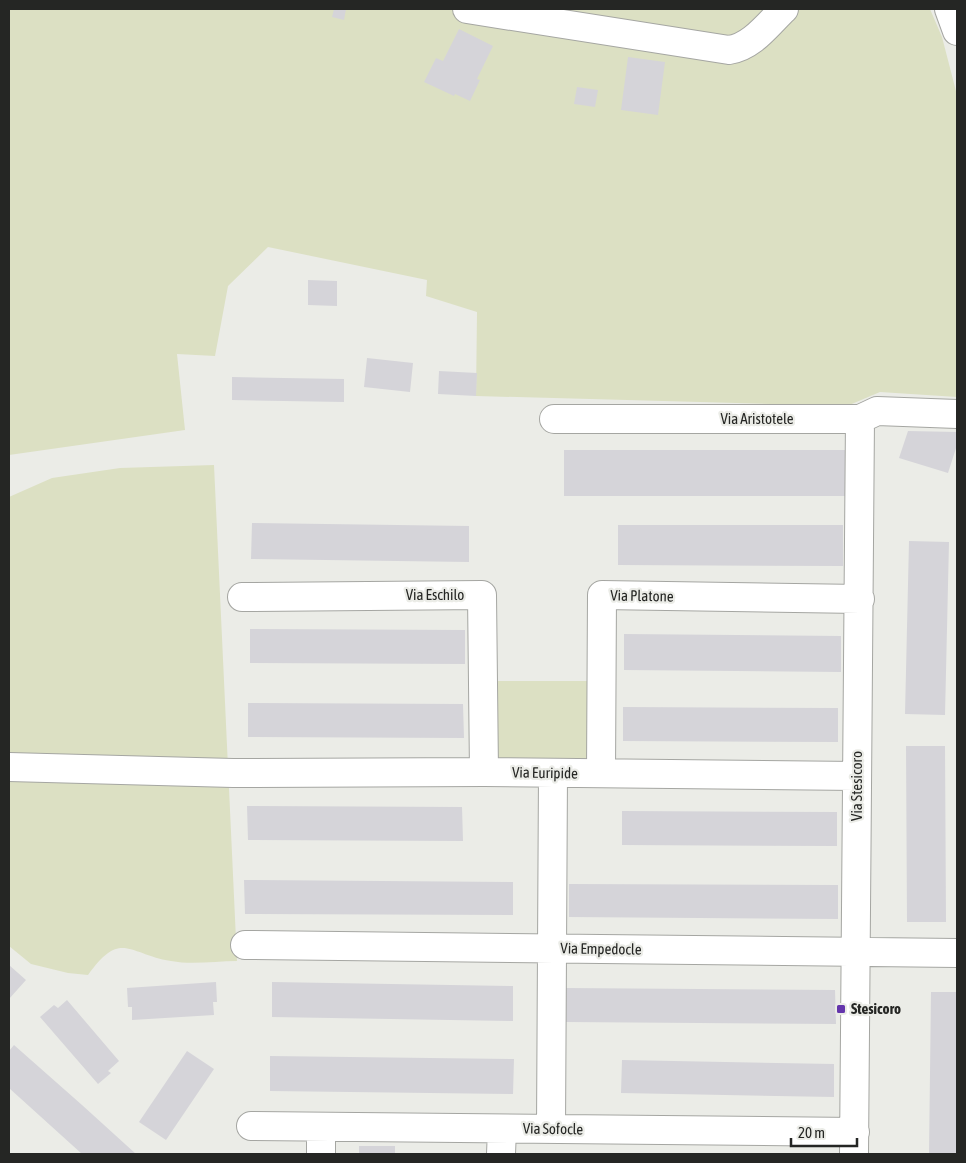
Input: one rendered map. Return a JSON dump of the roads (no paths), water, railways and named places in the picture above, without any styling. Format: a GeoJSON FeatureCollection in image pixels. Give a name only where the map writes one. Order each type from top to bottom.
{"type":"FeatureCollection","features":[{"type":"Feature","properties":{"kind":"street"},"geometry":{"type":"LineString","coordinates":[[467,9],[730,50],[740,49],[748,44],[784,9]]}},
{"type":"Feature","properties":{"kind":"street"},"geometry":{"type":"LineString","coordinates":[[949,9],[957,31]]}},
{"type":"Feature","properties":{"kind":"street","name":"Via Aristotele"},"geometry":{"type":"LineString","coordinates":[[554,419],[860,419],[877,411],[957,414]]}},
{"type":"Feature","properties":{"kind":"street","name":"Via Stesicoro"},"geometry":{"type":"LineString","coordinates":[[854,1143],[860,419]]}},
{"type":"Feature","properties":{"kind":"street","name":"Via Eschilo"},"geometry":{"type":"LineString","coordinates":[[242,597],[482,595],[484,772]]}},
{"type":"Feature","properties":{"kind":"street","name":"Via Platone"},"geometry":{"type":"LineString","coordinates":[[601,773],[602,595],[860,599]]}},
{"type":"Feature","properties":{"kind":"street","name":"Via Euripide"},"geometry":{"type":"LineString","coordinates":[[9,767],[233,773],[484,772],[857,776]]}},
{"type":"Feature","properties":{"kind":"street"},"geometry":{"type":"LineString","coordinates":[[551,1129],[553,773]]}},
{"type":"Feature","properties":{"kind":"street","name":"Via Empedocle"},"geometry":{"type":"LineString","coordinates":[[245,945],[957,953]]}},
{"type":"Feature","properties":{"kind":"street","name":"Via Sofocle"},"geometry":{"type":"LineString","coordinates":[[251,1126],[321,1127],[501,1141],[551,1129],[854,1143]]}},
{"type":"Feature","properties":{"kind":"street"},"geometry":{"type":"LineString","coordinates":[[321,1127],[321,1154]]}},
{"type":"Feature","properties":{"kind":"place","name":"Stesicoro"},"geometry":{"type":"Point","coordinates":[841,1009]}}]}
